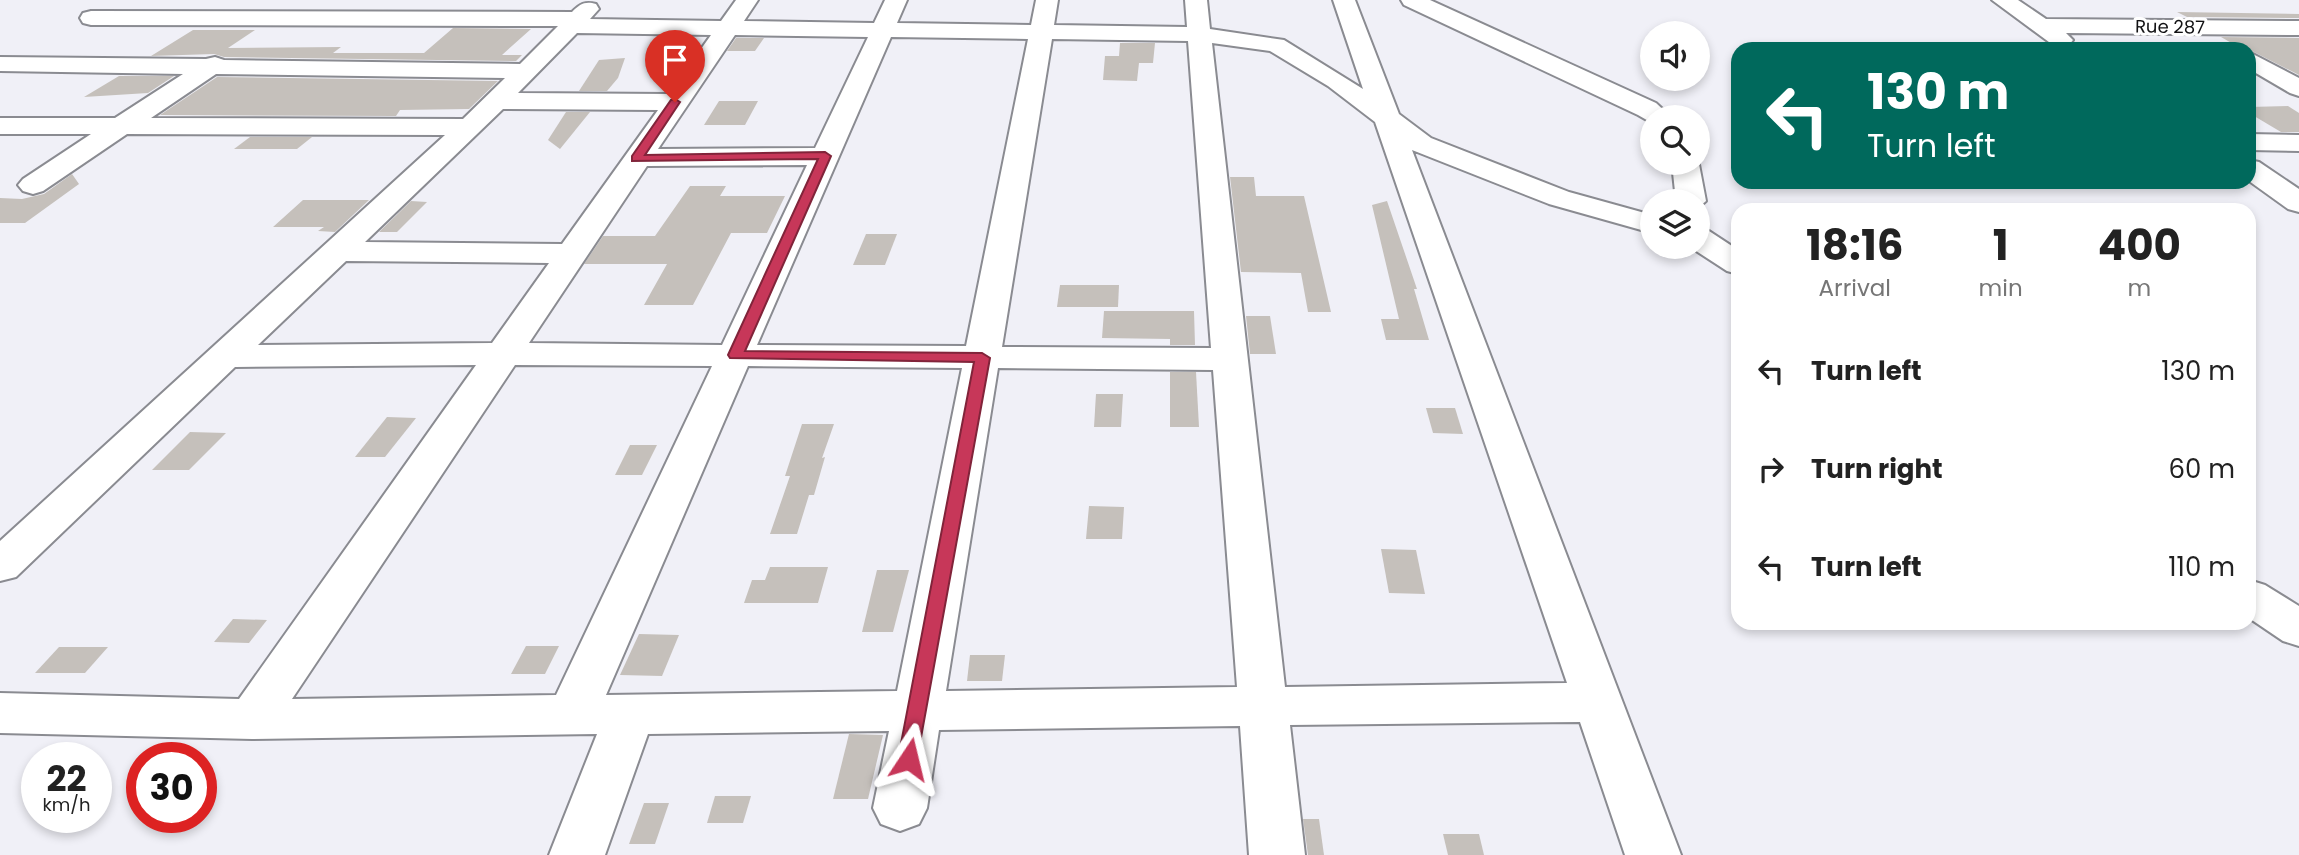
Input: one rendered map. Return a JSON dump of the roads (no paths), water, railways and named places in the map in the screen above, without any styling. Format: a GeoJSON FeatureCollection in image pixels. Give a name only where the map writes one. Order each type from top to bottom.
{"type":"FeatureCollection","features":[{"type":"Feature","properties":{"kind":"street"},"geometry":{"type":"LineString","coordinates":[[33,185],[310,0]]}},
{"type":"Feature","properties":{"kind":"street"},"geometry":{"type":"LineString","coordinates":[[0,566],[470,127],[596,0]]}},
{"type":"Feature","properties":{"kind":"street"},"geometry":{"type":"LineString","coordinates":[[252,719],[747,0]]}},
{"type":"Feature","properties":{"kind":"street"},"geometry":{"type":"LineString","coordinates":[[1344,0],[1653,855]]}},
{"type":"Feature","properties":{"kind":"street"},"geometry":{"type":"LineString","coordinates":[[1412,0],[1640,106]]}},
{"type":"Feature","properties":{"kind":"street"},"geometry":{"type":"LineString","coordinates":[[2003,0],[2065,42]]}},
{"type":"Feature","properties":{"kind":"street"},"geometry":{"type":"LineString","coordinates":[[2157,7],[2219,42]]}},
{"type":"Feature","properties":{"kind":"street"},"geometry":{"type":"LineString","coordinates":[[91,18],[574,22],[725,29],[889,15],[1197,17],[1276,45],[1338,81],[1421,144],[1559,198],[1640,222]]}},
{"type":"Feature","properties":{"kind":"street"},"geometry":{"type":"LineString","coordinates":[[572,715],[889,15]]}},
{"type":"Feature","properties":{"kind":"street"},"geometry":{"type":"LineString","coordinates":[[900,808],[1044,16]]}},
{"type":"Feature","properties":{"kind":"street"},"geometry":{"type":"LineString","coordinates":[[1197,17],[1277,855]]}},
{"type":"Feature","properties":{"kind":"street","name":"Rue 287"},"geometry":{"type":"LineString","coordinates":[[2041,26],[2299,28]]}},
{"type":"Feature","properties":{"kind":"street"},"geometry":{"type":"LineString","coordinates":[[0,64],[526,71]]}},
{"type":"Feature","properties":{"kind":"street"},"geometry":{"type":"LineString","coordinates":[[2256,64],[2299,89]]}},
{"type":"Feature","properties":{"kind":"street"},"geometry":{"type":"LineString","coordinates":[[2256,89],[2299,89]]}},
{"type":"Feature","properties":{"kind":"street"},"geometry":{"type":"LineString","coordinates":[[496,101],[675,102]]}},
{"type":"Feature","properties":{"kind":"street"},"geometry":{"type":"LineString","coordinates":[[0,126],[470,127]]}},
{"type":"Feature","properties":{"kind":"street"},"geometry":{"type":"LineString","coordinates":[[2256,142],[2299,142]]}},
{"type":"Feature","properties":{"kind":"street"},"geometry":{"type":"LineString","coordinates":[[636,158],[825,156]]}},
{"type":"Feature","properties":{"kind":"street"},"geometry":{"type":"LineString","coordinates":[[2256,173],[2299,203]]}},
{"type":"Feature","properties":{"kind":"street"},"geometry":{"type":"LineString","coordinates":[[1710,246],[1731,259]]}},
{"type":"Feature","properties":{"kind":"street"},"geometry":{"type":"LineString","coordinates":[[338,251],[571,254]]}},
{"type":"Feature","properties":{"kind":"street"},"geometry":{"type":"LineString","coordinates":[[225,356],[503,354],[1230,359]]}},
{"type":"Feature","properties":{"kind":"street"},"geometry":{"type":"LineString","coordinates":[[2256,601],[2299,629]]}},
{"type":"Feature","properties":{"kind":"street"},"geometry":{"type":"LineString","coordinates":[[0,713],[252,719],[1598,702]]}},
{"type":"Feature","properties":{"kind":"street"},"geometry":{"type":"LineString","coordinates":[[577,855],[630,714]]}}]}
